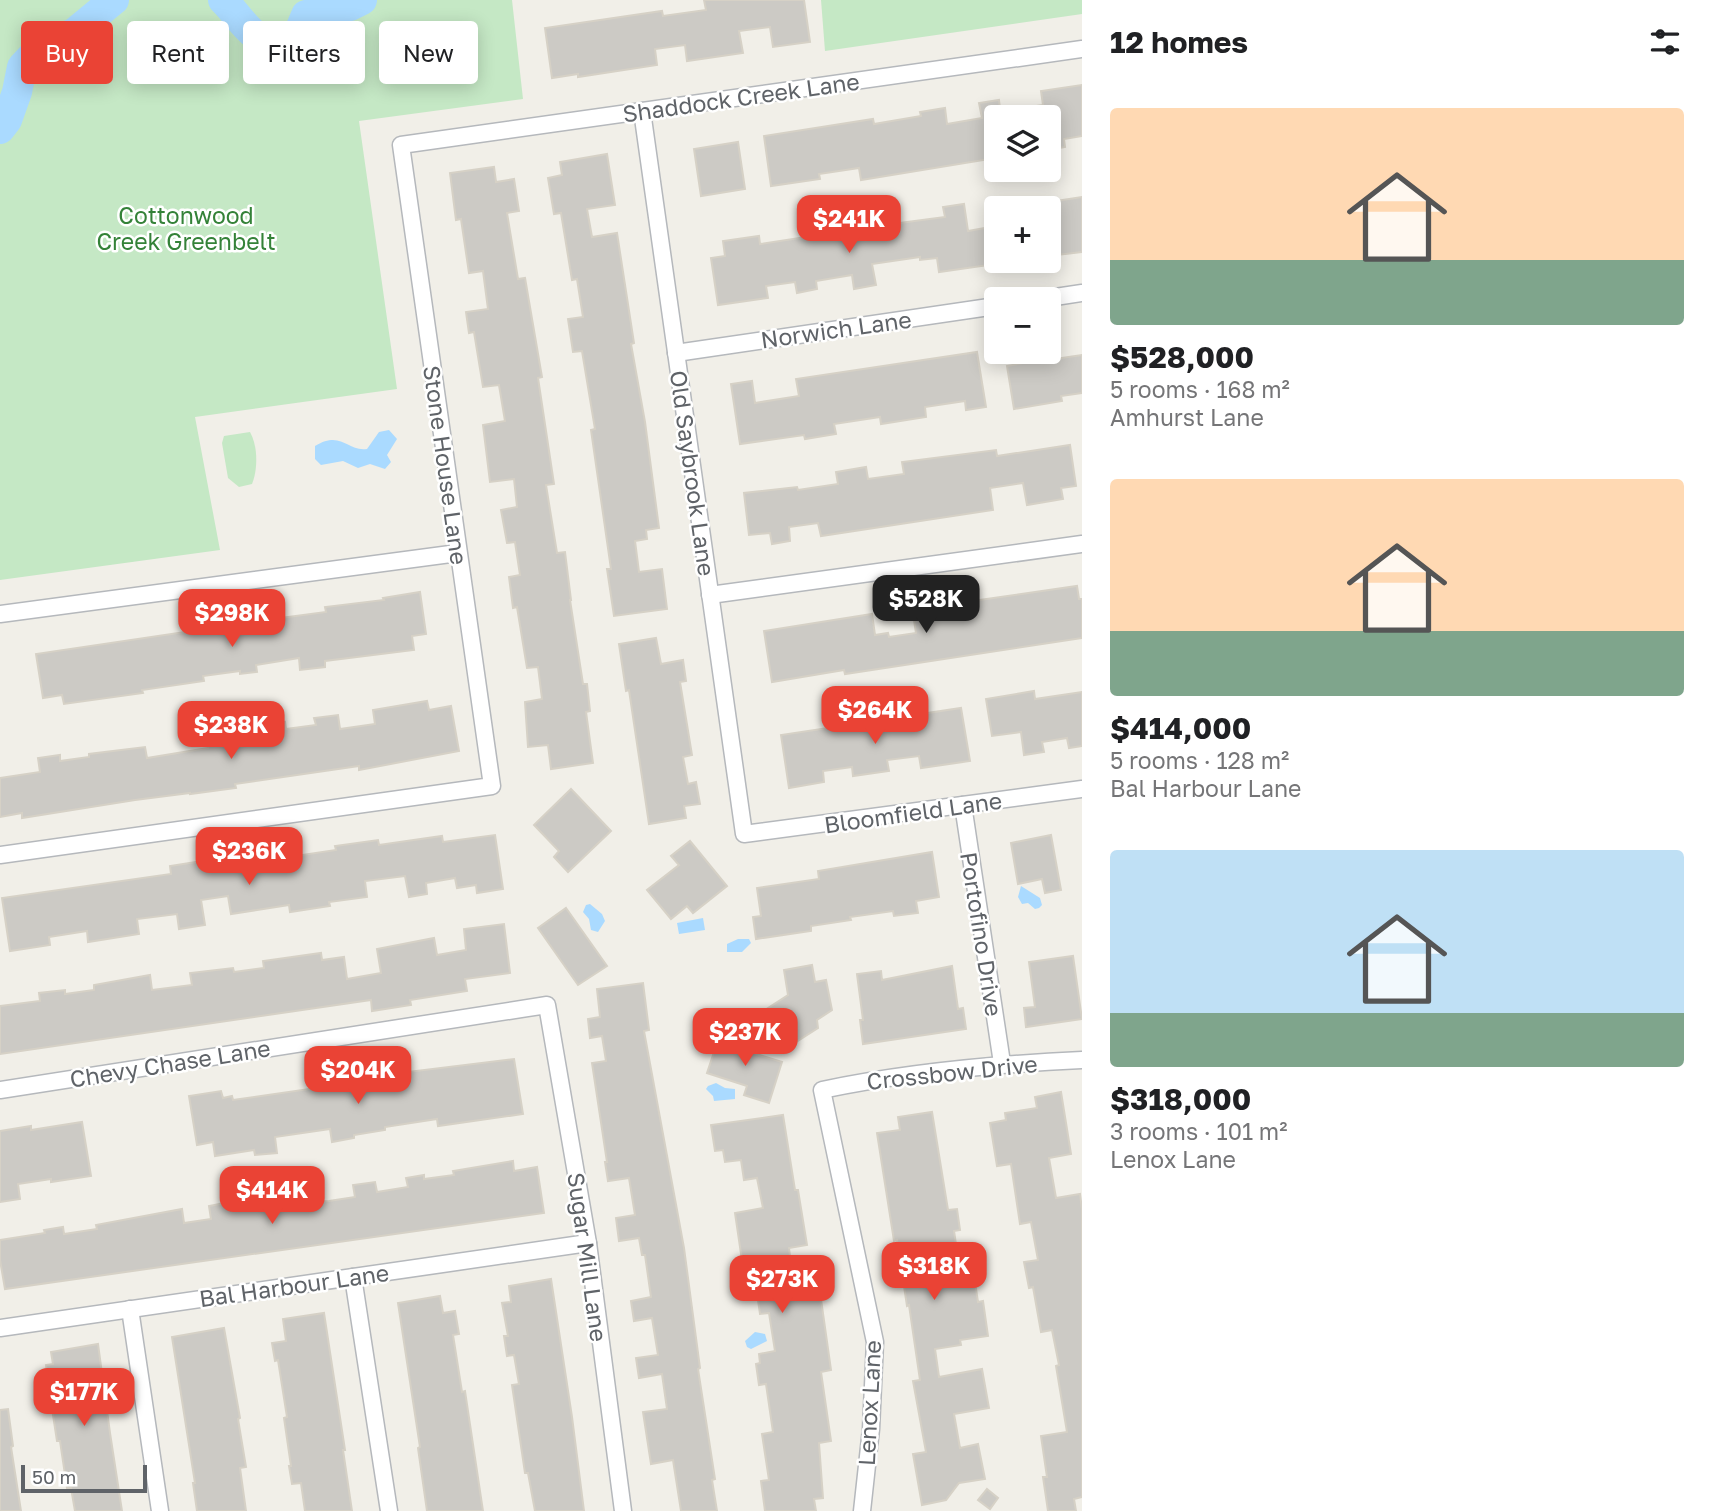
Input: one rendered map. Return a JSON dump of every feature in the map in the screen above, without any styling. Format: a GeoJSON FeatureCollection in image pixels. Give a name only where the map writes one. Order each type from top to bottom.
{"type":"FeatureCollection","features":[{"type":"Feature","properties":{"kind":"street","name":"Shaddock Creek Lane"},"geometry":{"type":"LineString","coordinates":[[401,145],[1082,49]]}},
{"type":"Feature","properties":{"kind":"street","name":"Old Saybrook Lane"},"geometry":{"type":"LineString","coordinates":[[642,111],[744,834]]}},
{"type":"Feature","properties":{"kind":"street","name":"Stone House Lane"},"geometry":{"type":"LineString","coordinates":[[0,855],[492,786],[401,145]]}},
{"type":"Feature","properties":{"kind":"street"},"geometry":{"type":"LineString","coordinates":[[1061,296],[1082,293]]}},
{"type":"Feature","properties":{"kind":"street","name":"Norwich Lane"},"geometry":{"type":"LineString","coordinates":[[676,353],[984,308]]}},
{"type":"Feature","properties":{"kind":"street"},"geometry":{"type":"LineString","coordinates":[[710,595],[1082,544]]}},
{"type":"Feature","properties":{"kind":"street"},"geometry":{"type":"LineString","coordinates":[[0,614],[458,553]]}},
{"type":"Feature","properties":{"kind":"street","name":"Bloomfield Lane"},"geometry":{"type":"LineString","coordinates":[[744,834],[1082,789]]}},
{"type":"Feature","properties":{"kind":"street","name":"Portofino Drive"},"geometry":{"type":"LineString","coordinates":[[963,805],[1002,1063]]}},
{"type":"Feature","properties":{"kind":"street","name":"Chevy Chase Lane"},"geometry":{"type":"LineString","coordinates":[[0,1090],[547,1005]]}},
{"type":"Feature","properties":{"kind":"street","name":"Sugar Mill Lane"},"geometry":{"type":"LineString","coordinates":[[547,1005],[588,1244],[623,1511]]}},
{"type":"Feature","properties":{"kind":"street","name":"Crossbow Drive"},"geometry":{"type":"LineString","coordinates":[[822,1090],[879,1079],[1002,1063],[1082,1060]]}},
{"type":"Feature","properties":{"kind":"street","name":"Lenox Lane"},"geometry":{"type":"LineString","coordinates":[[822,1090],[875,1342],[871,1429],[862,1511]]}},
{"type":"Feature","properties":{"kind":"street","name":"Bal Harbour Lane"},"geometry":{"type":"LineString","coordinates":[[0,1328],[588,1244]]}},
{"type":"Feature","properties":{"kind":"street"},"geometry":{"type":"LineString","coordinates":[[354,1277],[389,1511]]}},
{"type":"Feature","properties":{"kind":"street"},"geometry":{"type":"LineString","coordinates":[[130,1309],[160,1511]]}},
{"type":"Feature","properties":{"kind":"green space","name":"Cottonwood Creek Greenbelt"},"geometry":{"type":"Polygon","coordinates":[[[0,0],[512,0],[523,99],[359,121],[397,389],[195,417],[220,550],[0,580],[0,0]]]}},
{"type":"Feature","properties":{"kind":"green space"},"geometry":{"type":"Polygon","coordinates":[[[821,0],[1082,0],[1082,14],[825,51],[821,0]]]}},
{"type":"Feature","properties":{"kind":"green space"},"geometry":{"type":"Polygon","coordinates":[[[250,432],[256,451],[255,472],[252,484],[239,487],[228,478],[222,443],[224,436],[250,432]]]}},
{"type":"Feature","properties":{"kind":"water"},"geometry":{"type":"Polygon","coordinates":[[[389,430],[397,439],[387,455],[391,462],[385,469],[370,464],[358,468],[343,461],[321,465],[315,459],[315,446],[324,442],[332,440],[354,448],[367,449],[379,432],[389,430]]]}},
{"type":"Feature","properties":{"kind":"water"},"geometry":{"type":"Polygon","coordinates":[[[1021,886],[1040,898],[1042,905],[1039,908],[1035,909],[1028,903],[1022,904],[1018,897],[1021,886]]]}},
{"type":"Feature","properties":{"kind":"water"},"geometry":{"type":"Polygon","coordinates":[[[590,904],[602,914],[605,921],[598,932],[591,930],[589,919],[583,912],[586,905],[590,904]]]}},
{"type":"Feature","properties":{"kind":"water"},"geometry":{"type":"Polygon","coordinates":[[[703,918],[705,930],[679,934],[677,923],[703,918]]]}},
{"type":"Feature","properties":{"kind":"water"},"geometry":{"type":"Polygon","coordinates":[[[738,939],[749,939],[751,943],[742,952],[727,952],[727,944],[738,939]]]}},
{"type":"Feature","properties":{"kind":"water"},"geometry":{"type":"Polygon","coordinates":[[[716,1083],[735,1089],[735,1099],[714,1101],[706,1089],[716,1083]]]}},
{"type":"Feature","properties":{"kind":"water"},"geometry":{"type":"Polygon","coordinates":[[[755,1332],[765,1334],[767,1341],[751,1349],[745,1341],[755,1332]]]}},
{"type":"Feature","properties":{"kind":"building"},"geometry":{"type":"Polygon","coordinates":[[[704,0],[804,0],[810,42],[773,47],[770,27],[739,31],[743,53],[687,61],[685,45],[655,49],[657,65],[578,77],[578,74],[552,78],[545,28],[662,11],[663,16],[706,10],[704,0]]]}},
{"type":"Feature","properties":{"kind":"building"},"geometry":{"type":"Polygon","coordinates":[[[1082,85],[1082,136],[1064,139],[1065,147],[1061,148],[1061,105],[1043,105],[1041,91],[1082,85]]]}},
{"type":"Feature","properties":{"kind":"building"},"geometry":{"type":"Polygon","coordinates":[[[999,100],[1000,105],[984,105],[984,160],[861,180],[859,168],[819,174],[820,179],[771,186],[764,136],[873,119],[874,124],[921,116],[920,112],[945,108],[947,124],[982,118],[979,103],[999,100]]]}},
{"type":"Feature","properties":{"kind":"building"},"geometry":{"type":"Polygon","coordinates":[[[738,142],[745,189],[701,196],[694,149],[738,142]]]}},
{"type":"Feature","properties":{"kind":"building"},"geometry":{"type":"Polygon","coordinates":[[[607,154],[615,205],[587,209],[592,237],[617,233],[659,528],[646,530],[647,539],[635,541],[639,572],[662,569],[667,609],[614,616],[607,569],[611,569],[591,430],[595,429],[582,351],[573,352],[568,319],[583,317],[577,279],[572,280],[561,213],[554,214],[548,178],[562,175],[560,162],[607,154]]]}},
{"type":"Feature","properties":{"kind":"building"},"geometry":{"type":"Polygon","coordinates":[[[494,167],[496,182],[514,179],[519,211],[507,213],[518,279],[525,278],[542,377],[538,378],[554,484],[546,485],[557,553],[565,552],[583,684],[587,684],[590,711],[586,712],[593,763],[551,769],[548,745],[528,747],[525,702],[542,699],[538,667],[527,668],[509,577],[520,575],[515,542],[507,543],[501,510],[517,507],[514,479],[490,482],[483,425],[505,421],[499,385],[483,387],[474,332],[469,333],[466,312],[488,309],[483,271],[469,273],[461,219],[456,220],[450,173],[494,167]]]}},
{"type":"Feature","properties":{"kind":"building"},"geometry":{"type":"Polygon","coordinates":[[[1082,197],[1082,252],[1061,255],[1061,200],[1082,197]]]}},
{"type":"Feature","properties":{"kind":"building"},"geometry":{"type":"Polygon","coordinates":[[[964,204],[968,231],[984,228],[984,266],[939,272],[937,258],[920,260],[920,257],[872,264],[876,285],[854,289],[852,275],[816,281],[817,289],[797,293],[795,282],[766,286],[768,298],[718,305],[711,258],[725,256],[723,241],[759,236],[760,244],[845,231],[845,227],[892,220],[892,224],[945,217],[943,207],[964,204]]]}},
{"type":"Feature","properties":{"kind":"building"},"geometry":{"type":"Polygon","coordinates":[[[977,352],[986,407],[966,410],[965,401],[925,407],[926,417],[881,424],[880,417],[834,424],[836,434],[805,439],[804,435],[740,444],[731,384],[752,381],[755,403],[799,396],[796,379],[977,352]]]}},
{"type":"Feature","properties":{"kind":"building"},"geometry":{"type":"Polygon","coordinates":[[[1082,355],[1082,393],[1061,396],[1062,401],[1014,409],[1007,366],[1061,364],[1061,358],[1082,355]]]}},
{"type":"Feature","properties":{"kind":"building"},"geometry":{"type":"Polygon","coordinates":[[[1070,445],[1076,486],[1061,488],[1063,499],[1027,505],[1023,483],[990,488],[993,510],[821,536],[818,523],[789,527],[790,541],[772,544],[770,533],[749,535],[744,493],[797,487],[798,490],[838,484],[836,472],[866,467],[868,479],[904,474],[902,462],[996,450],[997,456],[1070,445]]]}},
{"type":"Feature","properties":{"kind":"building"},"geometry":{"type":"Polygon","coordinates":[[[1077,586],[1079,599],[1082,599],[1082,638],[845,674],[844,670],[772,682],[764,631],[872,614],[875,635],[888,633],[889,637],[916,633],[912,607],[932,604],[933,610],[973,604],[972,601],[1077,586]]]}},
{"type":"Feature","properties":{"kind":"building"},"geometry":{"type":"Polygon","coordinates":[[[420,592],[426,634],[412,636],[414,650],[325,661],[325,667],[300,670],[299,658],[256,665],[257,672],[240,674],[240,671],[203,676],[204,681],[64,704],[62,695],[43,698],[36,654],[212,628],[211,623],[250,618],[250,622],[326,612],[325,607],[384,600],[383,598],[420,592]]]}},
{"type":"Feature","properties":{"kind":"building"},"geometry":{"type":"Polygon","coordinates":[[[656,638],[661,664],[683,660],[686,681],[680,682],[692,755],[683,757],[688,784],[696,782],[700,804],[684,806],[686,818],[649,824],[629,690],[626,691],[619,644],[656,638]]]}},
{"type":"Feature","properties":{"kind":"building"},"geometry":{"type":"Polygon","coordinates":[[[1034,691],[1035,699],[1082,692],[1082,746],[1069,748],[1067,738],[1042,742],[1044,752],[1024,755],[1021,732],[992,736],[986,699],[1034,691]]]}},
{"type":"Feature","properties":{"kind":"building"},"geometry":{"type":"Polygon","coordinates":[[[427,701],[429,710],[451,706],[459,751],[359,770],[359,766],[235,784],[236,788],[135,800],[22,818],[22,813],[0,817],[0,778],[40,772],[38,758],[60,755],[60,761],[89,757],[89,754],[145,747],[147,758],[208,748],[206,736],[227,733],[228,739],[260,734],[259,726],[285,722],[286,729],[316,725],[314,718],[338,715],[340,729],[375,724],[373,710],[427,701]]]}},
{"type":"Feature","properties":{"kind":"building"},"geometry":{"type":"Polygon","coordinates":[[[961,708],[970,761],[921,768],[919,756],[887,760],[889,771],[853,776],[852,767],[823,771],[824,782],[789,788],[781,735],[961,708]]]}},
{"type":"Feature","properties":{"kind":"building"},"geometry":{"type":"Polygon","coordinates":[[[571,789],[611,831],[568,872],[554,857],[559,851],[534,825],[571,789]]]}},
{"type":"Feature","properties":{"kind":"building"},"geometry":{"type":"Polygon","coordinates":[[[495,835],[503,889],[477,893],[476,885],[457,888],[455,878],[426,883],[427,894],[409,897],[405,876],[365,881],[367,897],[329,902],[330,906],[290,912],[289,905],[231,914],[228,896],[201,900],[205,925],[179,929],[177,914],[137,919],[139,934],[88,942],[87,931],[49,937],[50,945],[10,951],[2,898],[171,874],[170,866],[209,860],[210,865],[268,856],[269,860],[336,850],[335,846],[378,840],[379,845],[442,836],[443,842],[495,835]]]}},
{"type":"Feature","properties":{"kind":"building"},"geometry":{"type":"Polygon","coordinates":[[[1051,835],[1061,890],[1045,893],[1042,879],[1018,884],[1011,843],[1051,835]]]}},
{"type":"Feature","properties":{"kind":"building"},"geometry":{"type":"Polygon","coordinates":[[[690,841],[727,886],[693,913],[687,906],[671,919],[647,890],[679,865],[671,856],[690,841]]]}},
{"type":"Feature","properties":{"kind":"building"},"geometry":{"type":"Polygon","coordinates":[[[932,852],[939,897],[916,901],[918,913],[894,916],[893,911],[850,917],[851,920],[811,926],[811,931],[756,939],[753,917],[761,916],[757,888],[819,879],[818,871],[932,852]]]}},
{"type":"Feature","properties":{"kind":"building"},"geometry":{"type":"Polygon","coordinates":[[[566,908],[607,966],[578,985],[538,928],[566,908]]]}},
{"type":"Feature","properties":{"kind":"building"},"geometry":{"type":"Polygon","coordinates":[[[504,924],[510,973],[465,979],[467,991],[410,1000],[411,1005],[372,1011],[371,1000],[0,1054],[0,1006],[40,1001],[39,993],[65,990],[65,994],[94,990],[94,985],[150,975],[152,990],[192,985],[190,973],[264,968],[263,961],[321,953],[322,960],[344,957],[347,979],[381,973],[377,949],[434,938],[437,955],[466,950],[464,929],[504,924]]]}},
{"type":"Feature","properties":{"kind":"building"},"geometry":{"type":"Polygon","coordinates":[[[1073,956],[1082,1019],[1026,1027],[1024,1008],[1035,1007],[1029,962],[1073,956]]]}},
{"type":"Feature","properties":{"kind":"building"},"geometry":{"type":"Polygon","coordinates":[[[812,965],[815,982],[826,980],[832,1010],[817,1020],[818,1028],[785,1049],[762,1012],[788,995],[784,970],[812,965]]]}},
{"type":"Feature","properties":{"kind":"building"},"geometry":{"type":"Polygon","coordinates":[[[952,966],[958,1009],[963,1008],[966,1029],[863,1044],[857,974],[881,971],[882,980],[952,966]]]}},
{"type":"Feature","properties":{"kind":"building"},"geometry":{"type":"Polygon","coordinates":[[[643,983],[649,1030],[644,1031],[684,1248],[717,1511],[681,1511],[673,1460],[651,1464],[643,1412],[667,1409],[662,1374],[639,1378],[636,1358],[658,1355],[652,1318],[634,1321],[631,1301],[651,1297],[645,1255],[642,1255],[639,1238],[619,1241],[616,1218],[635,1215],[629,1178],[608,1181],[605,1162],[592,1063],[606,1061],[602,1036],[590,1038],[588,1019],[600,1017],[597,989],[643,983]]]}},
{"type":"Feature","properties":{"kind":"building"},"geometry":{"type":"Polygon","coordinates":[[[720,1034],[752,1044],[750,1052],[782,1062],[769,1103],[744,1095],[747,1086],[707,1073],[720,1034]]]}},
{"type":"Feature","properties":{"kind":"building"},"geometry":{"type":"Polygon","coordinates":[[[514,1059],[523,1114],[438,1126],[437,1119],[385,1127],[385,1130],[332,1142],[330,1129],[275,1137],[277,1153],[255,1155],[254,1150],[215,1156],[213,1142],[197,1145],[189,1096],[221,1091],[223,1098],[232,1096],[233,1100],[351,1083],[350,1076],[399,1069],[400,1073],[514,1059]]]}},
{"type":"Feature","properties":{"kind":"building"},"geometry":{"type":"Polygon","coordinates":[[[1061,1092],[1071,1154],[1049,1158],[1056,1198],[1080,1194],[1082,1209],[1082,1497],[1074,1499],[1076,1511],[1048,1511],[1043,1477],[1047,1477],[1041,1436],[1067,1432],[1056,1366],[1059,1365],[1052,1330],[1041,1332],[1033,1287],[1029,1288],[1024,1262],[1038,1260],[1031,1222],[1020,1224],[1011,1164],[997,1166],[990,1123],[1006,1120],[1005,1113],[1037,1108],[1035,1097],[1061,1092]]]}},
{"type":"Feature","properties":{"kind":"building"},"geometry":{"type":"Polygon","coordinates":[[[932,1112],[948,1210],[957,1209],[960,1230],[954,1231],[959,1264],[972,1262],[978,1302],[983,1301],[988,1336],[960,1340],[961,1345],[935,1349],[939,1377],[982,1369],[989,1408],[954,1414],[960,1448],[978,1444],[985,1479],[959,1483],[946,1500],[922,1505],[913,1454],[926,1452],[913,1381],[920,1380],[877,1133],[900,1130],[898,1117],[932,1112]]]}},
{"type":"Feature","properties":{"kind":"building"},"geometry":{"type":"Polygon","coordinates":[[[783,1115],[807,1245],[789,1248],[794,1288],[819,1285],[831,1370],[821,1372],[831,1441],[819,1443],[823,1498],[814,1499],[816,1511],[765,1511],[761,1481],[769,1480],[762,1434],[773,1432],[766,1384],[759,1385],[756,1364],[760,1363],[759,1354],[775,1351],[769,1313],[760,1314],[755,1279],[745,1281],[735,1213],[763,1208],[757,1178],[744,1180],[741,1160],[725,1162],[723,1150],[715,1151],[711,1125],[783,1115]]]}},
{"type":"Feature","properties":{"kind":"building"},"geometry":{"type":"Polygon","coordinates":[[[82,1122],[91,1176],[18,1184],[20,1199],[0,1202],[0,1131],[31,1126],[31,1130],[82,1122]]]}},
{"type":"Feature","properties":{"kind":"building"},"geometry":{"type":"Polygon","coordinates":[[[513,1161],[514,1171],[537,1167],[544,1213],[5,1289],[0,1240],[45,1233],[44,1230],[63,1227],[64,1234],[97,1229],[96,1225],[182,1209],[184,1223],[211,1219],[209,1206],[230,1202],[232,1211],[262,1206],[261,1199],[279,1196],[279,1199],[316,1193],[317,1202],[355,1197],[353,1185],[375,1182],[377,1192],[408,1187],[406,1178],[424,1175],[424,1179],[454,1175],[453,1171],[513,1161]]]}},
{"type":"Feature","properties":{"kind":"building"},"geometry":{"type":"Polygon","coordinates":[[[551,1279],[584,1511],[535,1511],[528,1473],[525,1473],[512,1385],[519,1384],[514,1355],[507,1356],[504,1336],[508,1336],[502,1303],[511,1302],[509,1286],[551,1279]]]}},
{"type":"Feature","properties":{"kind":"building"},"geometry":{"type":"Polygon","coordinates":[[[440,1296],[443,1313],[455,1311],[459,1334],[453,1335],[462,1392],[465,1391],[483,1511],[427,1511],[398,1303],[440,1296]]]}},
{"type":"Feature","properties":{"kind":"building"},"geometry":{"type":"Polygon","coordinates":[[[324,1313],[352,1511],[305,1511],[301,1483],[292,1484],[289,1466],[284,1418],[287,1417],[278,1360],[275,1361],[272,1343],[286,1341],[283,1319],[324,1313]]]}},
{"type":"Feature","properties":{"kind":"building"},"geometry":{"type":"Polygon","coordinates":[[[224,1328],[246,1467],[240,1468],[246,1511],[197,1511],[172,1337],[224,1328]]]}},
{"type":"Feature","properties":{"kind":"building"},"geometry":{"type":"Polygon","coordinates":[[[98,1344],[122,1511],[75,1511],[71,1488],[67,1488],[53,1415],[46,1365],[53,1364],[51,1352],[98,1344]]]}},
{"type":"Feature","properties":{"kind":"building"},"geometry":{"type":"Polygon","coordinates":[[[8,1409],[21,1511],[0,1511],[0,1410],[8,1409]]]}},
{"type":"Feature","properties":{"kind":"building"},"geometry":{"type":"Polygon","coordinates":[[[987,1489],[998,1498],[990,1509],[978,1500],[987,1489]]]}},
{"type":"Feature","properties":{"kind":"waterway"},"geometry":{"type":"LineString","coordinates":[[0,129],[7,120],[17,92],[22,67],[36,52],[75,32],[114,0]]}},
{"type":"Feature","properties":{"kind":"waterway"},"geometry":{"type":"LineString","coordinates":[[223,0],[253,33],[260,38],[276,42],[298,34],[306,15],[350,6],[362,0]]}}]}
